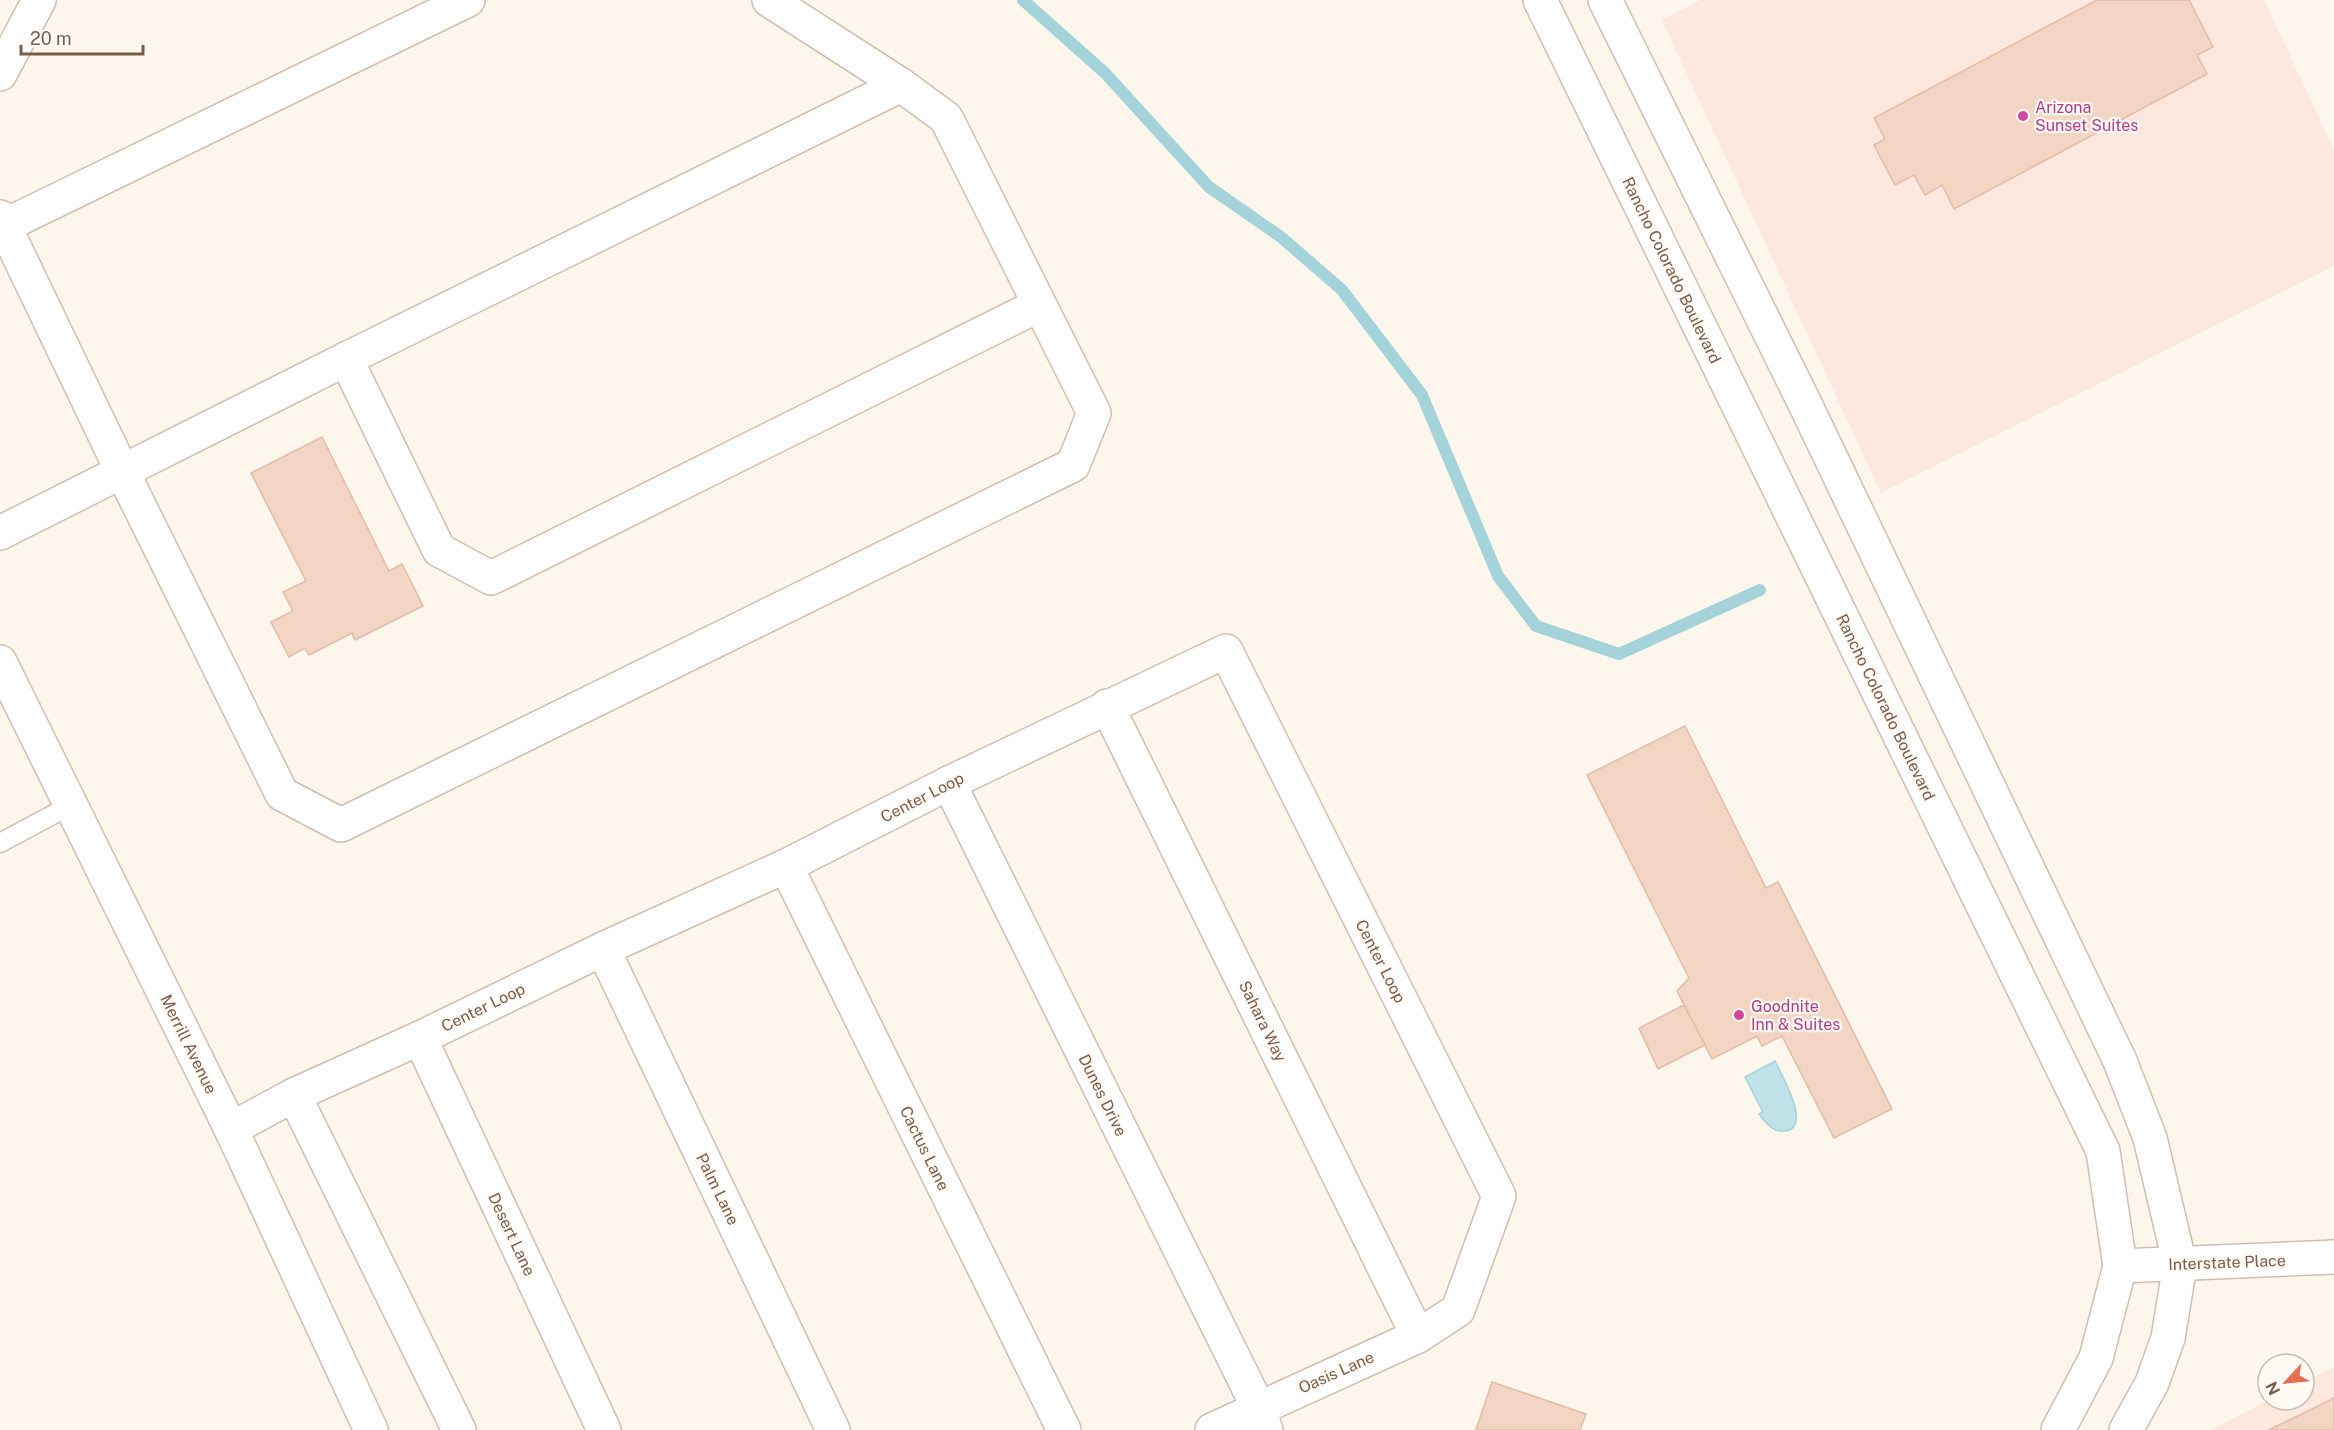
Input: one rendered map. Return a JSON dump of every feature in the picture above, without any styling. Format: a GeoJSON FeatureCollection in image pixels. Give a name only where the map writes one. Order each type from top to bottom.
{"type":"FeatureCollection","features":[{"type":"Feature","properties":{"kind":"street"},"geometry":{"type":"LineString","coordinates":[[0,74],[39,0]]}},
{"type":"Feature","properties":{"kind":"street"},"geometry":{"type":"LineString","coordinates":[[468,0],[2,222],[282,794],[341,825],[1073,465],[1094,412],[946,118],[901,85],[769,0]]}},
{"type":"Feature","properties":{"kind":"street","name":"Rancho Colorado Boulevard"},"geometry":{"type":"LineString","coordinates":[[1540,0],[2103,1151],[2120,1266],[2096,1358],[2058,1430]]}},
{"type":"Feature","properties":{"kind":"street"},"geometry":{"type":"LineString","coordinates":[[1605,0],[1807,408],[2120,1061],[2150,1138],[2180,1264],[2168,1338],[2152,1383],[2126,1430]]}},
{"type":"Feature","properties":{"kind":"street"},"geometry":{"type":"LineString","coordinates":[[0,533],[123,473],[346,358],[901,85]]}},
{"type":"Feature","properties":{"kind":"street"},"geometry":{"type":"LineString","coordinates":[[346,358],[439,550],[491,578],[1040,305]]}},
{"type":"Feature","properties":{"kind":"street","name":"Center Loop"},"geometry":{"type":"LineString","coordinates":[[231,1130],[294,1095],[420,1038],[603,948],[786,866],[949,783],[1226,651],[1499,1196],[1458,1310]]}},
{"type":"Feature","properties":{"kind":"street","name":"Merrill Avenue"},"geometry":{"type":"LineString","coordinates":[[0,662],[231,1130],[371,1430]]}},
{"type":"Feature","properties":{"kind":"street","name":"Sahara Way"},"geometry":{"type":"LineString","coordinates":[[1107,706],[1418,1336]]}},
{"type":"Feature","properties":{"kind":"street","name":"Dunes Drive"},"geometry":{"type":"LineString","coordinates":[[949,783],[1262,1419]]}},
{"type":"Feature","properties":{"kind":"street","name":"Cactus Lane"},"geometry":{"type":"LineString","coordinates":[[786,866],[1064,1430]]}},
{"type":"Feature","properties":{"kind":"street","name":"Palm Lane"},"geometry":{"type":"LineString","coordinates":[[603,948],[833,1430]]}},
{"type":"Feature","properties":{"kind":"street","name":"Desert Lane"},"geometry":{"type":"LineString","coordinates":[[420,1038],[604,1430]]}},
{"type":"Feature","properties":{"kind":"street"},"geometry":{"type":"LineString","coordinates":[[294,1095],[459,1430]]}},
{"type":"Feature","properties":{"kind":"street","name":"Interstate Place"},"geometry":{"type":"LineString","coordinates":[[2120,1266],[2334,1257]]}},
{"type":"Feature","properties":{"kind":"street","name":"Oasis Lane"},"geometry":{"type":"LineString","coordinates":[[1212,1430],[1262,1419],[1418,1336],[1458,1310]]}},
{"type":"Feature","properties":{"kind":"lane"},"geometry":{"type":"LineString","coordinates":[[0,843],[71,805]]}},
{"type":"Feature","properties":{"kind":"shaded area"},"geometry":{"type":"Polygon","coordinates":[[[1700,0],[2264,0],[2334,150],[2334,266],[1881,493],[1662,20],[1700,0]]]}},
{"type":"Feature","properties":{"kind":"shaded area"},"geometry":{"type":"Polygon","coordinates":[[[2334,1367],[2334,1430],[2211,1430],[2256,1407],[2256,1412],[2316,1412],[2316,1376],[2334,1367]]]}},
{"type":"Feature","properties":{"kind":"water"},"geometry":{"type":"Polygon","coordinates":[[[1775,1061],[1789,1089],[1796,1113],[1796,1123],[1791,1129],[1781,1131],[1771,1127],[1759,1114],[1763,1112],[1745,1077],[1775,1061]]]}},
{"type":"Feature","properties":{"kind":"building"},"geometry":{"type":"Polygon","coordinates":[[[2097,0],[2189,0],[2213,47],[2197,55],[2207,74],[1954,209],[1942,185],[1925,195],[1914,175],[1895,185],[1874,145],[1885,139],[1874,118],[2097,0]]]}},
{"type":"Feature","properties":{"kind":"building"},"geometry":{"type":"Polygon","coordinates":[[[322,437],[389,571],[402,564],[423,606],[355,640],[352,633],[309,655],[305,648],[289,657],[271,622],[293,611],[283,592],[306,581],[251,473],[322,437]]]}},
{"type":"Feature","properties":{"kind":"building"},"geometry":{"type":"Polygon","coordinates":[[[1685,726],[1766,888],[1778,882],[1892,1109],[1834,1138],[1782,1036],[1762,1046],[1757,1036],[1712,1059],[1677,991],[1689,978],[1587,775],[1685,726]]]}},
{"type":"Feature","properties":{"kind":"building"},"geometry":{"type":"Polygon","coordinates":[[[1684,1005],[1705,1045],[1658,1069],[1639,1028],[1684,1005]]]}},
{"type":"Feature","properties":{"kind":"building"},"geometry":{"type":"Polygon","coordinates":[[[1492,1382],[1586,1414],[1580,1430],[1476,1430],[1492,1382]]]}},
{"type":"Feature","properties":{"kind":"building"},"geometry":{"type":"Polygon","coordinates":[[[2334,1398],[2334,1430],[2269,1430],[2306,1412],[2316,1412],[2316,1407],[2334,1398]]]}},
{"type":"Feature","properties":{"kind":"waterway"},"geometry":{"type":"LineString","coordinates":[[1023,0],[1105,73],[1209,187],[1281,237],[1342,290],[1422,395],[1498,576],[1536,626],[1619,654],[1760,590]]}},
{"type":"Feature","properties":{"kind":"place","name":"Arizona Sunset Suites"},"geometry":{"type":"Point","coordinates":[2023,116]}},
{"type":"Feature","properties":{"kind":"place","name":"Goodnite Inn & Suites"},"geometry":{"type":"Point","coordinates":[1739,1015]}}]}
